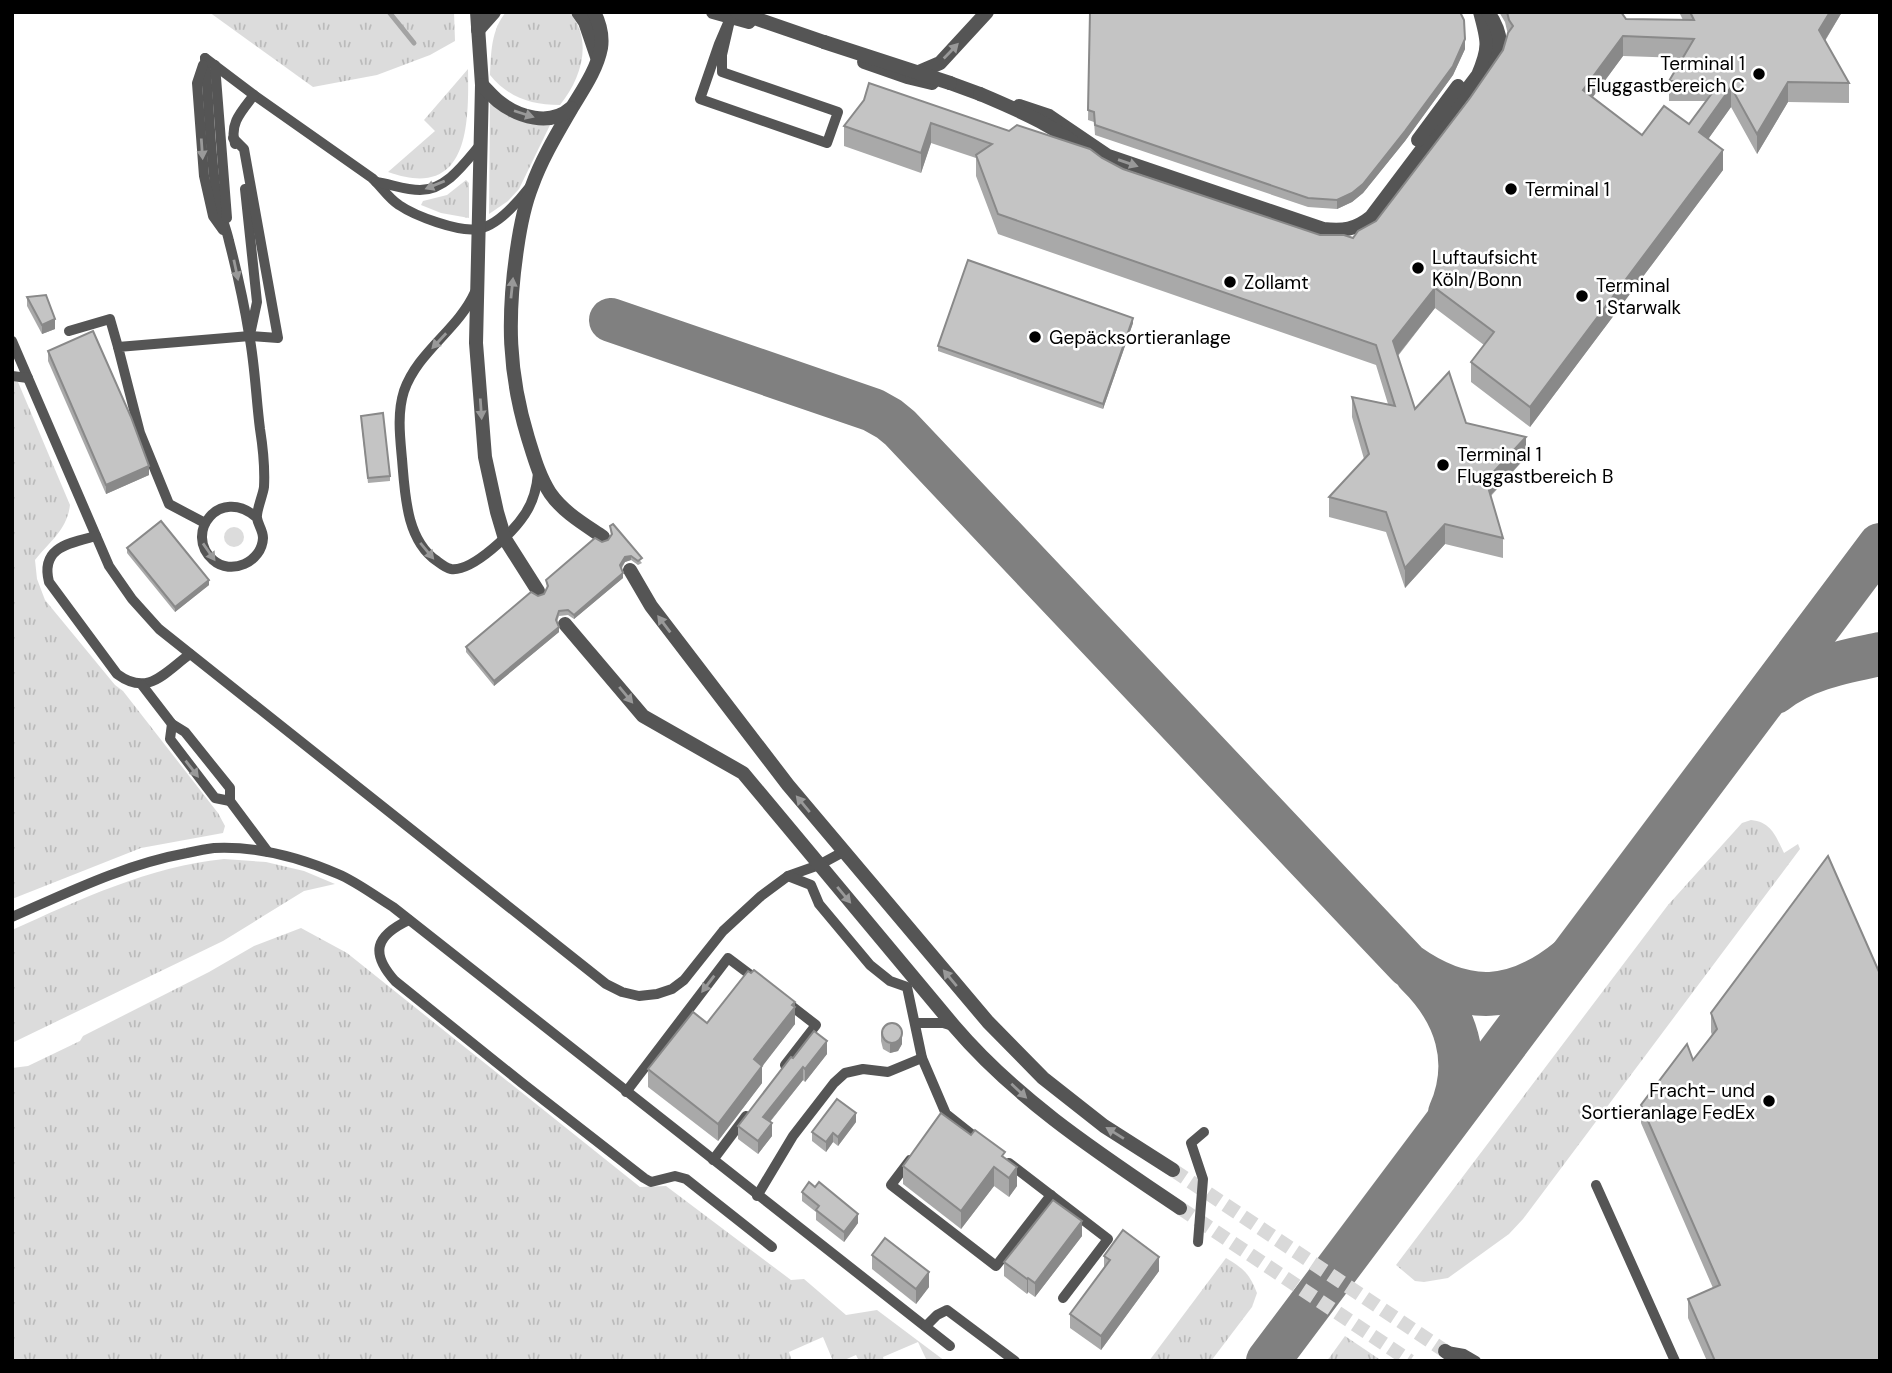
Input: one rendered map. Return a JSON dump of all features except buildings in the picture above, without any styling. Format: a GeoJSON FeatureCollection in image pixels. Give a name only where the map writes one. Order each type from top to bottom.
{"type":"FeatureCollection","features":[{"type":"Feature","properties":{"kind":"street"},"geometry":{"type":"LineString","coordinates":[[477,12],[482,85],[476,343],[485,457],[505,539],[538,591]]}},
{"type":"Feature","properties":{"kind":"street"},"geometry":{"type":"LineString","coordinates":[[478,30],[494,12]]}},
{"type":"Feature","properties":{"kind":"street"},"geometry":{"type":"LineString","coordinates":[[578,12],[585,22],[598,59]]}},
{"type":"Feature","properties":{"kind":"street"},"geometry":{"type":"LineString","coordinates":[[594,12],[601,34],[598,59],[533,183],[518,237],[509,317],[511,362],[520,411],[538,470],[550,493],[563,509],[603,537]]}},
{"type":"Feature","properties":{"kind":"street"},"geometry":{"type":"LineString","coordinates":[[713,12],[732,13],[981,94],[1058,131],[1112,174]]}},
{"type":"Feature","properties":{"kind":"street"},"geometry":{"type":"LineString","coordinates":[[907,77],[940,63],[987,12]]}},
{"type":"Feature","properties":{"kind":"street"},"geometry":{"type":"LineString","coordinates":[[1323,229],[1356,218],[1372,202],[1477,61],[1480,39],[1474,12]]}},
{"type":"Feature","properties":{"kind":"street"},"geometry":{"type":"LineString","coordinates":[[732,13],[907,77],[989,97],[1049,116],[1108,156],[1323,229],[1334,230],[1358,227],[1371,217],[1478,75],[1485,60],[1488,42],[1480,12]]}},
{"type":"Feature","properties":{"kind":"street"},"geometry":{"type":"LineString","coordinates":[[1359,241],[1368,235],[1495,65],[1500,34],[1488,12]]}},
{"type":"Feature","properties":{"kind":"street"},"geometry":{"type":"LineString","coordinates":[[482,85],[505,106],[529,117],[555,118],[573,107]]}},
{"type":"Feature","properties":{"kind":"street"},"geometry":{"type":"LineString","coordinates":[[630,570],[651,606],[788,785],[988,1022],[1044,1078],[1104,1126],[1172,1170]]}},
{"type":"Feature","properties":{"kind":"street"},"geometry":{"type":"LineString","coordinates":[[565,624],[643,716],[743,773],[954,1026],[1028,1100],[1090,1147],[1180,1208]]}},
{"type":"Feature","properties":{"kind":"street"},"geometry":{"type":"LineString","coordinates":[[1445,1351],[1459,1361]]}},
{"type":"Feature","properties":{"kind":"lane"},"geometry":{"type":"LineString","coordinates":[[732,13],[722,55],[722,72],[838,112],[827,143],[700,99],[732,13]]}},
{"type":"Feature","properties":{"kind":"lane"},"geometry":{"type":"LineString","coordinates":[[256,517],[264,485],[262,442],[250,336],[229,239],[218,203],[205,58],[343,156],[402,207],[449,227],[479,229],[508,212],[533,183]]}},
{"type":"Feature","properties":{"kind":"lane"},"geometry":{"type":"LineString","coordinates":[[215,65],[229,239]]}},
{"type":"Feature","properties":{"kind":"lane"},"geometry":{"type":"LineString","coordinates":[[250,336],[257,302],[244,174],[233,138],[235,120],[254,95]]}},
{"type":"Feature","properties":{"kind":"lane"},"geometry":{"type":"LineString","coordinates":[[118,347],[250,336],[278,338],[244,149],[233,138]]}},
{"type":"Feature","properties":{"kind":"lane"},"geometry":{"type":"LineString","coordinates":[[376,182],[420,190],[439,186],[458,171],[480,145]]}},
{"type":"Feature","properties":{"kind":"lane"},"geometry":{"type":"LineString","coordinates":[[478,285],[464,311],[425,356],[404,390],[399,414],[405,485],[411,523],[419,541],[430,556],[442,565],[452,569],[468,566],[505,539],[526,513],[537,488],[538,470]]}},
{"type":"Feature","properties":{"kind":"lane"},"geometry":{"type":"LineString","coordinates":[[69,331],[110,318],[140,433],[169,504],[205,523]]}},
{"type":"Feature","properties":{"kind":"lane"},"geometry":{"type":"LineString","coordinates":[[12,341],[109,566],[159,629],[595,975],[622,992],[639,996],[657,994],[678,984],[723,931],[761,896],[788,876],[844,852]]}},
{"type":"Feature","properties":{"kind":"lane"},"geometry":{"type":"LineString","coordinates":[[12,376],[28,378]]}},
{"type":"Feature","properties":{"kind":"lane"},"geometry":{"type":"LineString","coordinates":[[229,506],[249,511],[256,517],[263,535],[262,546],[250,562],[229,567],[211,559],[202,542],[202,532],[211,515],[229,506]]}},
{"type":"Feature","properties":{"kind":"lane"},"geometry":{"type":"LineString","coordinates":[[96,536],[65,544],[56,550],[48,565],[49,582],[117,674],[128,683],[142,685],[153,681],[190,654]]}},
{"type":"Feature","properties":{"kind":"lane"},"geometry":{"type":"LineString","coordinates":[[142,685],[172,724],[185,732],[230,788],[230,801],[268,852]]}},
{"type":"Feature","properties":{"kind":"lane"},"geometry":{"type":"LineString","coordinates":[[172,724],[170,740],[215,798],[230,801]]}},
{"type":"Feature","properties":{"kind":"lane"},"geometry":{"type":"LineString","coordinates":[[12,917],[103,878],[157,859],[213,848],[268,852],[300,859],[341,875],[393,907],[950,1346]]}},
{"type":"Feature","properties":{"kind":"lane"},"geometry":{"type":"LineString","coordinates":[[788,876],[811,885],[819,904],[870,965],[890,981],[907,987],[922,1058],[946,1114],[988,1146]]}},
{"type":"Feature","properties":{"kind":"lane"},"geometry":{"type":"LineString","coordinates":[[409,920],[390,929],[381,943],[379,959],[395,981],[644,1178],[651,1182],[676,1176],[686,1179],[772,1247]]}},
{"type":"Feature","properties":{"kind":"lane"},"geometry":{"type":"LineString","coordinates":[[626,1092],[728,958],[761,983]]}},
{"type":"Feature","properties":{"kind":"lane"},"geometry":{"type":"LineString","coordinates":[[772,992],[816,1025],[776,1077]]}},
{"type":"Feature","properties":{"kind":"lane"},"geometry":{"type":"LineString","coordinates":[[916,1023],[943,1023],[954,1026]]}},
{"type":"Feature","properties":{"kind":"lane"},"geometry":{"type":"LineString","coordinates":[[757,1196],[793,1136],[834,1083],[845,1073],[863,1069],[888,1072],[922,1058]]}},
{"type":"Feature","properties":{"kind":"lane"},"geometry":{"type":"LineString","coordinates":[[713,1160],[752,1108]]}},
{"type":"Feature","properties":{"kind":"lane"},"geometry":{"type":"LineString","coordinates":[[938,1124],[946,1114]]}},
{"type":"Feature","properties":{"kind":"lane"},"geometry":{"type":"LineString","coordinates":[[1198,1242],[1203,1180],[1191,1143],[1204,1132]]}},
{"type":"Feature","properties":{"kind":"lane"},"geometry":{"type":"LineString","coordinates":[[914,1155],[891,1185],[996,1266],[1051,1195]]}},
{"type":"Feature","properties":{"kind":"lane"},"geometry":{"type":"LineString","coordinates":[[998,1155],[1108,1239],[1063,1298]]}},
{"type":"Feature","properties":{"kind":"lane"},"geometry":{"type":"LineString","coordinates":[[1596,1185],[1675,1361]]}},
{"type":"Feature","properties":{"kind":"lane"},"geometry":{"type":"LineString","coordinates":[[926,1326],[947,1310],[1015,1361]]}},
{"type":"Feature","properties":{"kind":"lane"},"geometry":{"type":"LineString","coordinates":[[1445,1351],[1464,1354],[1476,1361]]}},
{"type":"Feature","properties":{"kind":"green space"},"geometry":{"type":"Polygon","coordinates":[[[209,12],[454,12],[455,41],[430,55],[377,75],[313,87],[209,12]]]}},
{"type":"Feature","properties":{"kind":"green space"},"geometry":{"type":"Polygon","coordinates":[[[506,12],[569,12],[577,23],[583,47],[582,59],[574,83],[560,105],[521,99],[490,75],[497,26],[506,12]]]}},
{"type":"Feature","properties":{"kind":"green space"},"geometry":{"type":"Polygon","coordinates":[[[468,69],[464,134],[459,152],[449,167],[435,176],[415,178],[388,172],[435,131],[424,120],[468,69]]]}},
{"type":"Feature","properties":{"kind":"green space"},"geometry":{"type":"Polygon","coordinates":[[[490,100],[551,123],[519,189],[508,201],[489,214],[490,100]]]}},
{"type":"Feature","properties":{"kind":"green space"},"geometry":{"type":"Polygon","coordinates":[[[466,180],[469,183],[469,218],[441,213],[421,205],[423,201],[447,195],[466,180]]]}},
{"type":"Feature","properties":{"kind":"green space"},"geometry":{"type":"Polygon","coordinates":[[[12,381],[18,382],[70,505],[62,528],[35,560],[37,579],[45,600],[115,685],[123,691],[218,813],[225,826],[223,833],[141,848],[12,899],[12,381]]]}},
{"type":"Feature","properties":{"kind":"green space"},"geometry":{"type":"Polygon","coordinates":[[[234,527],[241,530],[244,537],[241,544],[234,547],[227,544],[224,537],[227,530],[234,527]]]}},
{"type":"Feature","properties":{"kind":"green space"},"geometry":{"type":"Polygon","coordinates":[[[1751,820],[1769,827],[1784,853],[1798,844],[1800,849],[1523,1219],[1509,1234],[1448,1278],[1415,1281],[1396,1265],[1668,905],[1742,823],[1751,820]]]}},
{"type":"Feature","properties":{"kind":"green space"},"geometry":{"type":"Polygon","coordinates":[[[224,859],[266,862],[304,871],[335,884],[304,891],[223,941],[12,1043],[12,930],[115,886],[169,869],[224,859]]]}},
{"type":"Feature","properties":{"kind":"green space"},"geometry":{"type":"Polygon","coordinates":[[[301,928],[347,953],[640,1187],[666,1186],[791,1280],[804,1279],[846,1315],[877,1310],[945,1361],[927,1361],[918,1342],[883,1357],[884,1361],[859,1361],[856,1355],[842,1361],[833,1361],[823,1337],[789,1352],[792,1361],[14,1361],[12,1068],[28,1066],[80,1041],[83,1036],[254,946],[301,928]]]}},
{"type":"Feature","properties":{"kind":"green space"},"geometry":{"type":"Polygon","coordinates":[[[1226,1258],[1242,1269],[1251,1281],[1257,1293],[1252,1307],[1211,1361],[1149,1361],[1226,1258]]]}},
{"type":"Feature","properties":{"kind":"green space"},"geometry":{"type":"Polygon","coordinates":[[[1345,1336],[1382,1361],[1327,1361],[1345,1336]]]}},
{"type":"Feature","properties":{"kind":"waterway"},"geometry":{"type":"LineString","coordinates":[[389,12],[414,43]]}},
{"type":"Feature","properties":{"kind":"taxiway"},"geometry":{"type":"LineString","coordinates":[[611,320],[873,410],[889,419],[1408,965],[1450,988],[1490,994],[1529,984],[1549,974],[1569,959]]}},
{"type":"Feature","properties":{"kind":"taxiway"},"geometry":{"type":"LineString","coordinates":[[1268,1361],[1880,545]]}},
{"type":"Feature","properties":{"kind":"taxiway"},"geometry":{"type":"LineString","coordinates":[[1775,692],[1812,672],[1880,654]]}},
{"type":"Feature","properties":{"kind":"taxiway"},"geometry":{"type":"LineString","coordinates":[[1417,974],[1442,1004],[1457,1038],[1460,1075],[1450,1113]]}},
{"type":"Feature","properties":{"kind":"tunnel"},"geometry":{"type":"LineString","coordinates":[[1173,1170],[1445,1351]]}},
{"type":"Feature","properties":{"kind":"tunnel"},"geometry":{"type":"LineString","coordinates":[[1180,1208],[1410,1361]]}},
{"type":"Feature","properties":{"kind":"place","name":"Terminal 1 Fluggastbereich C"},"geometry":{"type":"Point","coordinates":[1759,74]}},
{"type":"Feature","properties":{"kind":"place","name":"Terminal 1"},"geometry":{"type":"Point","coordinates":[1511,189]}},
{"type":"Feature","properties":{"kind":"place","name":"Luftaufsicht Köln/Bonn"},"geometry":{"type":"Point","coordinates":[1418,268]}},
{"type":"Feature","properties":{"kind":"place","name":"Zollamt"},"geometry":{"type":"Point","coordinates":[1230,282]}},
{"type":"Feature","properties":{"kind":"place","name":"Terminal 1 Starwalk"},"geometry":{"type":"Point","coordinates":[1582,296]}},
{"type":"Feature","properties":{"kind":"place","name":"Gepäcksortieranlage"},"geometry":{"type":"Point","coordinates":[1035,337]}},
{"type":"Feature","properties":{"kind":"place","name":"Terminal 1 Fluggastbereich B"},"geometry":{"type":"Point","coordinates":[1443,465]}},
{"type":"Feature","properties":{"kind":"place","name":"Fracht- und Sortieranlage FedEx"},"geometry":{"type":"Point","coordinates":[1769,1101]}}]}
